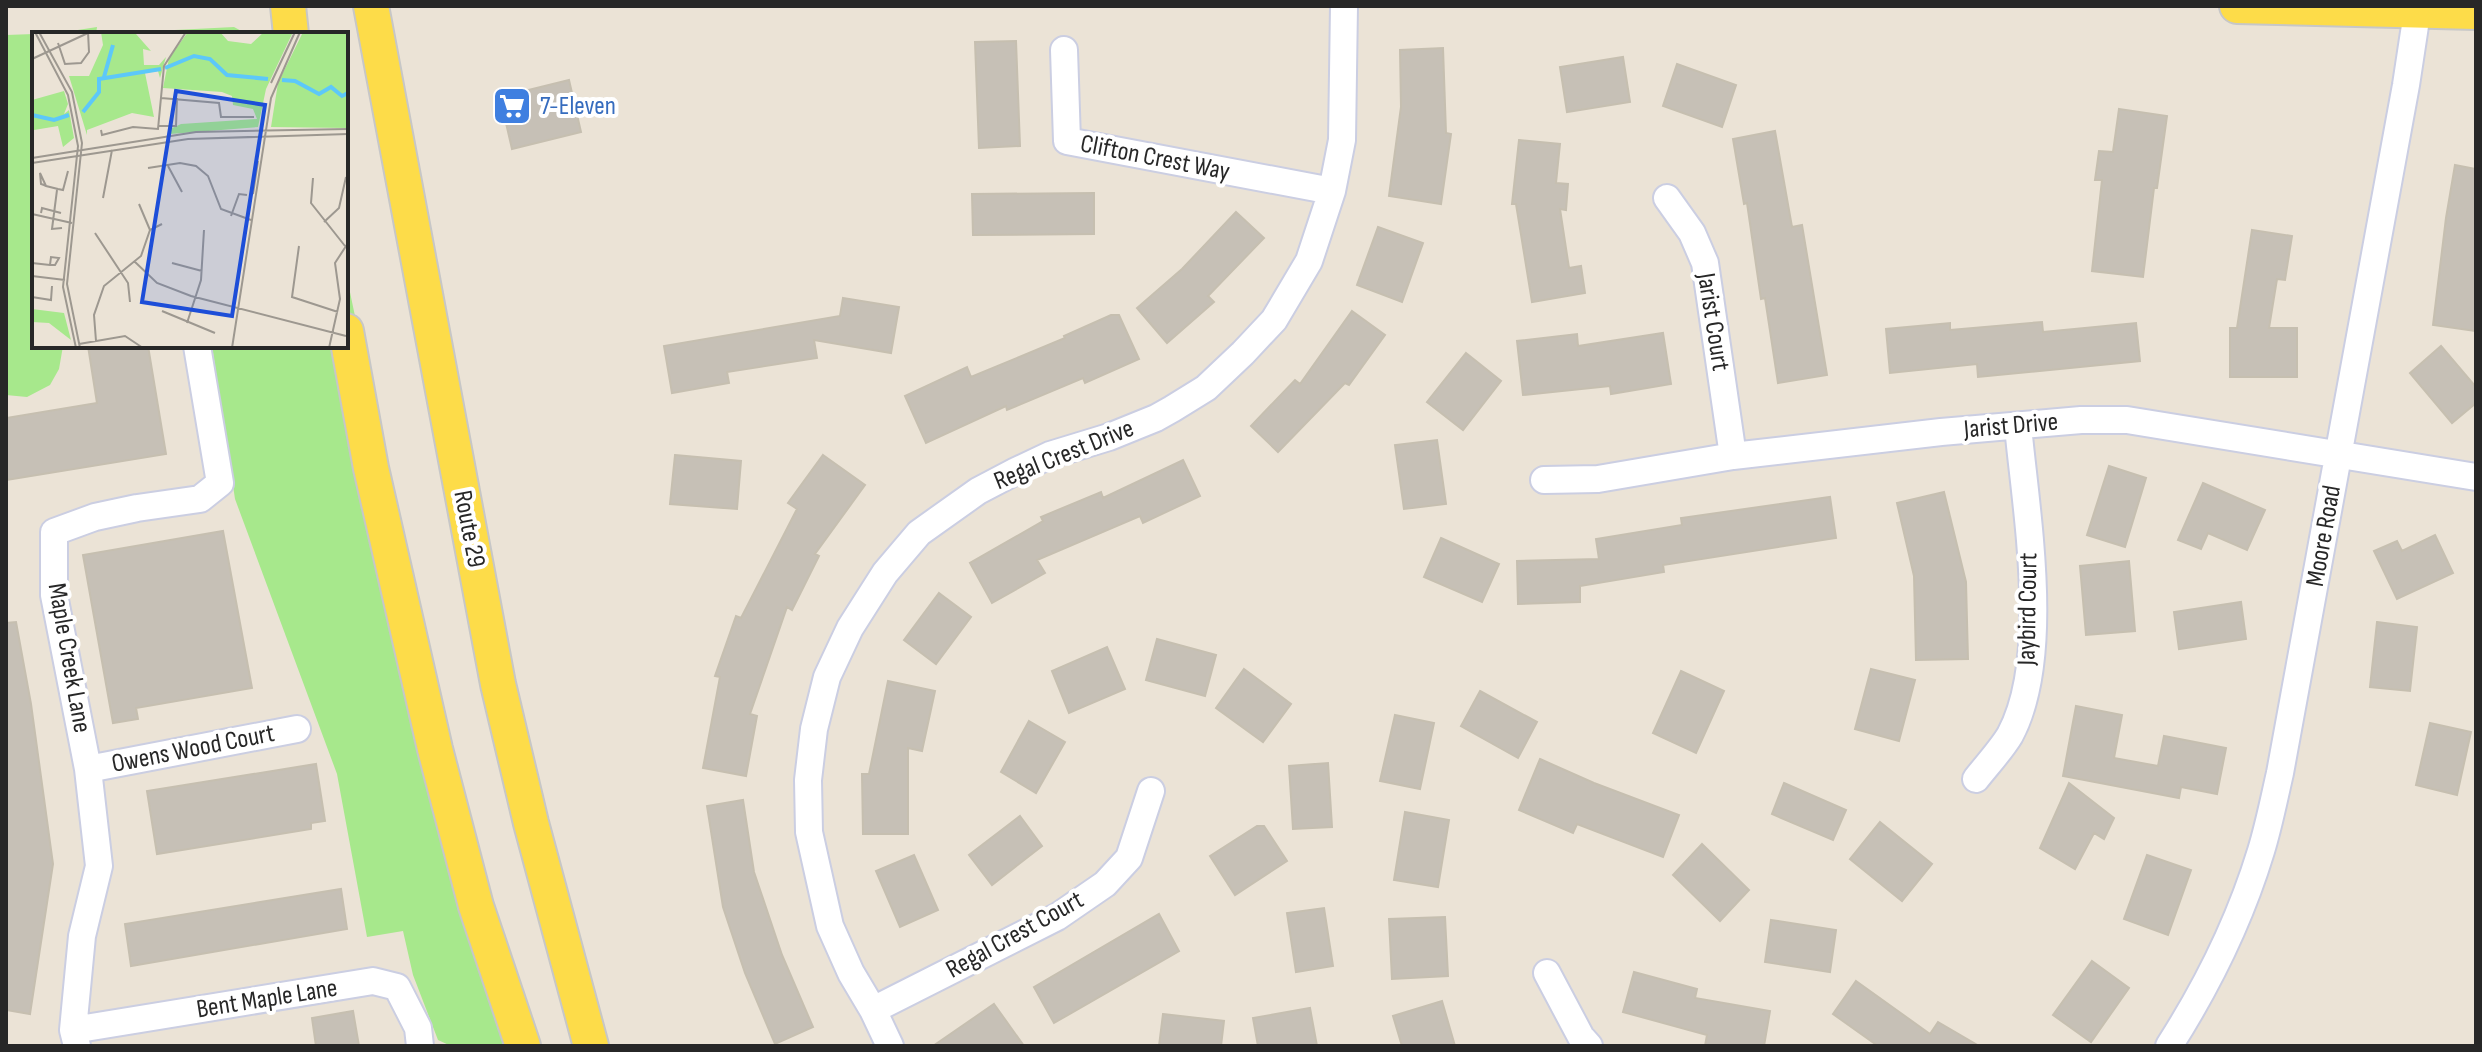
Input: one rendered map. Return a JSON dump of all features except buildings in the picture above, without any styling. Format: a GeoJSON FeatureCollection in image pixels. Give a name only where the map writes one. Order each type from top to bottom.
{"type":"FeatureCollection","features":[{"type":"Feature","properties":{"kind":"main road"},"geometry":{"type":"LineString","coordinates":[[288,6],[291,32]]}},
{"type":"Feature","properties":{"kind":"main road","name":"Route 29"},"geometry":{"type":"LineString","coordinates":[[371,6],[498,684],[531,823],[591,1046]]}},
{"type":"Feature","properties":{"kind":"main road"},"geometry":{"type":"LineString","coordinates":[[2237,6],[2418,8],[2476,12]]}},
{"type":"Feature","properties":{"kind":"main road"},"geometry":{"type":"LineString","coordinates":[[348,342],[371,468],[435,749],[476,906],[523,1046]]}},
{"type":"Feature","properties":{"kind":"street","name":"Regal Crest Drive"},"geometry":{"type":"LineString","coordinates":[[890,1046],[830,926],[809,832],[808,780],[814,729],[827,677],[850,628],[885,573],[919,533],[978,491],[1050,455],[1109,437],[1156,418],[1206,388],[1274,320],[1309,261],[1332,191],[1342,140],[1344,6]]}},
{"type":"Feature","properties":{"kind":"street","name":"Moore Road"},"geometry":{"type":"LineString","coordinates":[[2169,1046],[2195,1006],[2236,923],[2261,851],[2280,773],[2418,8]]}},
{"type":"Feature","properties":{"kind":"street","name":"Clifton Crest Way"},"geometry":{"type":"LineString","coordinates":[[1064,50],[1067,141],[1332,191]]}},
{"type":"Feature","properties":{"kind":"street","name":"Jarist Court"},"geometry":{"type":"LineString","coordinates":[[1667,198],[1692,233],[1705,263],[1733,456]]}},
{"type":"Feature","properties":{"kind":"street","name":"Maple Creek Lane"},"geometry":{"type":"LineString","coordinates":[[75,1038],[82,936],[99,866],[88,769],[54,595],[54,532],[109,514],[200,499],[220,483],[197,348]]}},
{"type":"Feature","properties":{"kind":"street","name":"Jarist Drive"},"geometry":{"type":"LineString","coordinates":[[1544,480],[1598,479],[1733,456],[1941,432],[2081,420],[2127,420],[2476,477]]}},
{"type":"Feature","properties":{"kind":"street","name":"Jaybird Court"},"geometry":{"type":"LineString","coordinates":[[1976,779],[2010,735],[2029,670],[2032,567],[2018,426]]}},
{"type":"Feature","properties":{"kind":"street","name":"Owens Wood Court"},"geometry":{"type":"LineString","coordinates":[[88,769],[297,729]]}},
{"type":"Feature","properties":{"kind":"street","name":"Regal Crest Court"},"geometry":{"type":"LineString","coordinates":[[873,1010],[1057,917],[1105,884],[1129,858],[1151,791]]}},
{"type":"Feature","properties":{"kind":"street"},"geometry":{"type":"LineString","coordinates":[[1547,973],[1581,1037],[1589,1046]]}},
{"type":"Feature","properties":{"kind":"street","name":"Bent Maple Lane"},"geometry":{"type":"LineString","coordinates":[[75,1038],[373,981],[397,987],[418,1028],[420,1046]]}},
{"type":"Feature","properties":{"kind":"green space"},"geometry":{"type":"Polygon","coordinates":[[[97,27],[96,32],[65,32],[97,27]]]}},
{"type":"Feature","properties":{"kind":"green space"},"geometry":{"type":"Polygon","coordinates":[[[234,27],[243,32],[135,32],[234,27]]]}},
{"type":"Feature","properties":{"kind":"green space"},"geometry":{"type":"Polygon","coordinates":[[[32,34],[32,348],[63,348],[59,369],[50,385],[27,397],[6,395],[6,35],[32,34]]]}},
{"type":"Feature","properties":{"kind":"green space"},"geometry":{"type":"Polygon","coordinates":[[[348,283],[502,1021],[503,1043],[500,1046],[451,1046],[438,1040],[413,975],[403,931],[367,937],[337,774],[235,499],[212,348],[348,348],[348,283]]]}},
{"type":"Feature","properties":{"kind":"place","name":"7-Eleven"},"geometry":{"type":"Point","coordinates":[512,106]}}]}
